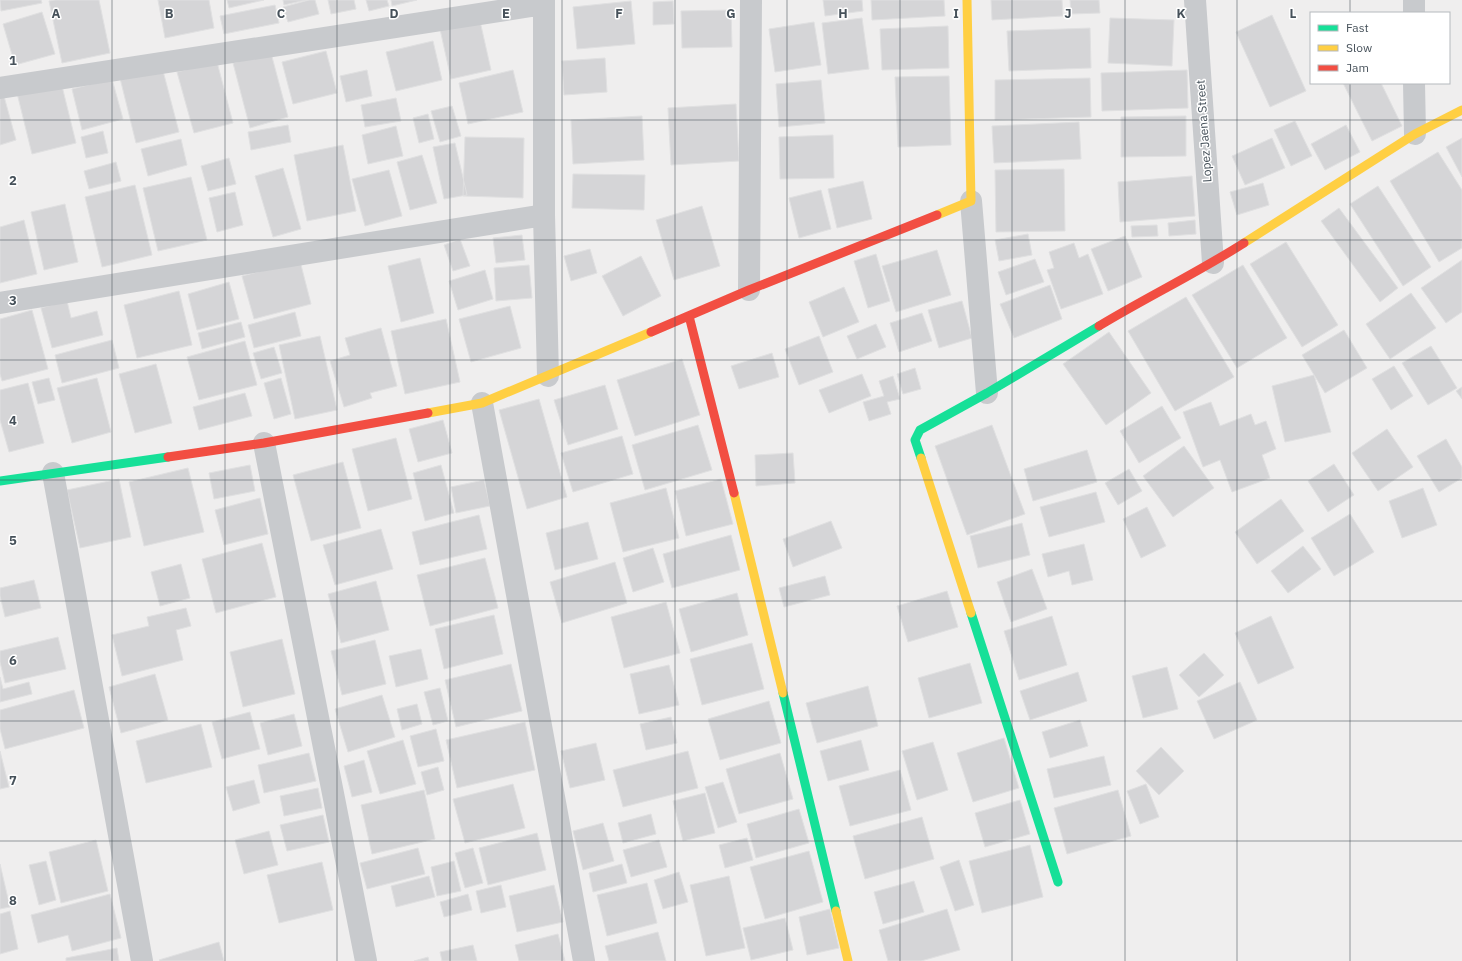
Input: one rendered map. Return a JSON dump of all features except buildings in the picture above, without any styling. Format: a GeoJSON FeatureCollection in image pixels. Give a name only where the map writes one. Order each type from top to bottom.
{"type":"FeatureCollection","features":[{"type":"Feature","properties":{"kind":"street"},"geometry":{"type":"LineString","coordinates":[[749,290],[751,0]]}},
{"type":"Feature","properties":{"kind":"street"},"geometry":{"type":"LineString","coordinates":[[967,0],[971,201],[987,392]]}},
{"type":"Feature","properties":{"kind":"street","name":"Lopez Jaena Street"},"geometry":{"type":"LineString","coordinates":[[1195,0],[1212,263]]}},
{"type":"Feature","properties":{"kind":"street"},"geometry":{"type":"LineString","coordinates":[[1414,0],[1414,12]]}},
{"type":"Feature","properties":{"kind":"street"},"geometry":{"type":"LineString","coordinates":[[0,88],[544,2],[544,215],[548,376]]}},
{"type":"Feature","properties":{"kind":"street"},"geometry":{"type":"LineString","coordinates":[[1414,84],[1415,134]]}},
{"type":"Feature","properties":{"kind":"street"},"geometry":{"type":"LineString","coordinates":[[1058,882],[915,440],[920,430],[1137,303],[1212,263],[1415,134],[1462,110]]}},
{"type":"Feature","properties":{"kind":"street"},"geometry":{"type":"LineString","coordinates":[[0,481],[264,443],[482,403],[749,290],[971,201]]}},
{"type":"Feature","properties":{"kind":"street"},"geometry":{"type":"LineString","coordinates":[[0,303],[544,215]]}},
{"type":"Feature","properties":{"kind":"street"},"geometry":{"type":"LineString","coordinates":[[689,316],[749,550],[848,961]]}},
{"type":"Feature","properties":{"kind":"street"},"geometry":{"type":"LineString","coordinates":[[482,403],[584,961]]}},
{"type":"Feature","properties":{"kind":"street"},"geometry":{"type":"LineString","coordinates":[[264,443],[366,961]]}},
{"type":"Feature","properties":{"kind":"street"},"geometry":{"type":"LineString","coordinates":[[53,473],[142,961]]}},
{"type":"Feature","properties":{"kind":"traffic: fast"},"geometry":{"type":"LineString","coordinates":[[921,458],[915,440],[920,430],[987,393],[1099,326]]}},
{"type":"Feature","properties":{"kind":"traffic: fast"},"geometry":{"type":"LineString","coordinates":[[0,481],[168,457]]}},
{"type":"Feature","properties":{"kind":"traffic: fast"},"geometry":{"type":"LineString","coordinates":[[971,613],[1058,882]]}},
{"type":"Feature","properties":{"kind":"traffic: fast"},"geometry":{"type":"LineString","coordinates":[[783,693],[836,911]]}},
{"type":"Feature","properties":{"kind":"traffic: slow"},"geometry":{"type":"LineString","coordinates":[[937,215],[971,201],[967,0]]}},
{"type":"Feature","properties":{"kind":"traffic: slow"},"geometry":{"type":"LineString","coordinates":[[1244,243],[1415,134],[1462,110]]}},
{"type":"Feature","properties":{"kind":"traffic: slow"},"geometry":{"type":"LineString","coordinates":[[428,413],[482,403],[651,332]]}},
{"type":"Feature","properties":{"kind":"traffic: slow"},"geometry":{"type":"LineString","coordinates":[[921,458],[971,613]]}},
{"type":"Feature","properties":{"kind":"traffic: slow"},"geometry":{"type":"LineString","coordinates":[[734,493],[783,693]]}},
{"type":"Feature","properties":{"kind":"traffic: slow"},"geometry":{"type":"LineString","coordinates":[[836,911],[848,961]]}},
{"type":"Feature","properties":{"kind":"traffic: jam"},"geometry":{"type":"LineString","coordinates":[[651,332],[749,290],[937,215]]}},
{"type":"Feature","properties":{"kind":"traffic: jam"},"geometry":{"type":"LineString","coordinates":[[1099,326],[1208,265],[1244,243]]}},
{"type":"Feature","properties":{"kind":"traffic: jam"},"geometry":{"type":"LineString","coordinates":[[689,316],[734,493]]}},
{"type":"Feature","properties":{"kind":"traffic: jam"},"geometry":{"type":"LineString","coordinates":[[168,457],[264,443],[428,413]]}}]}
